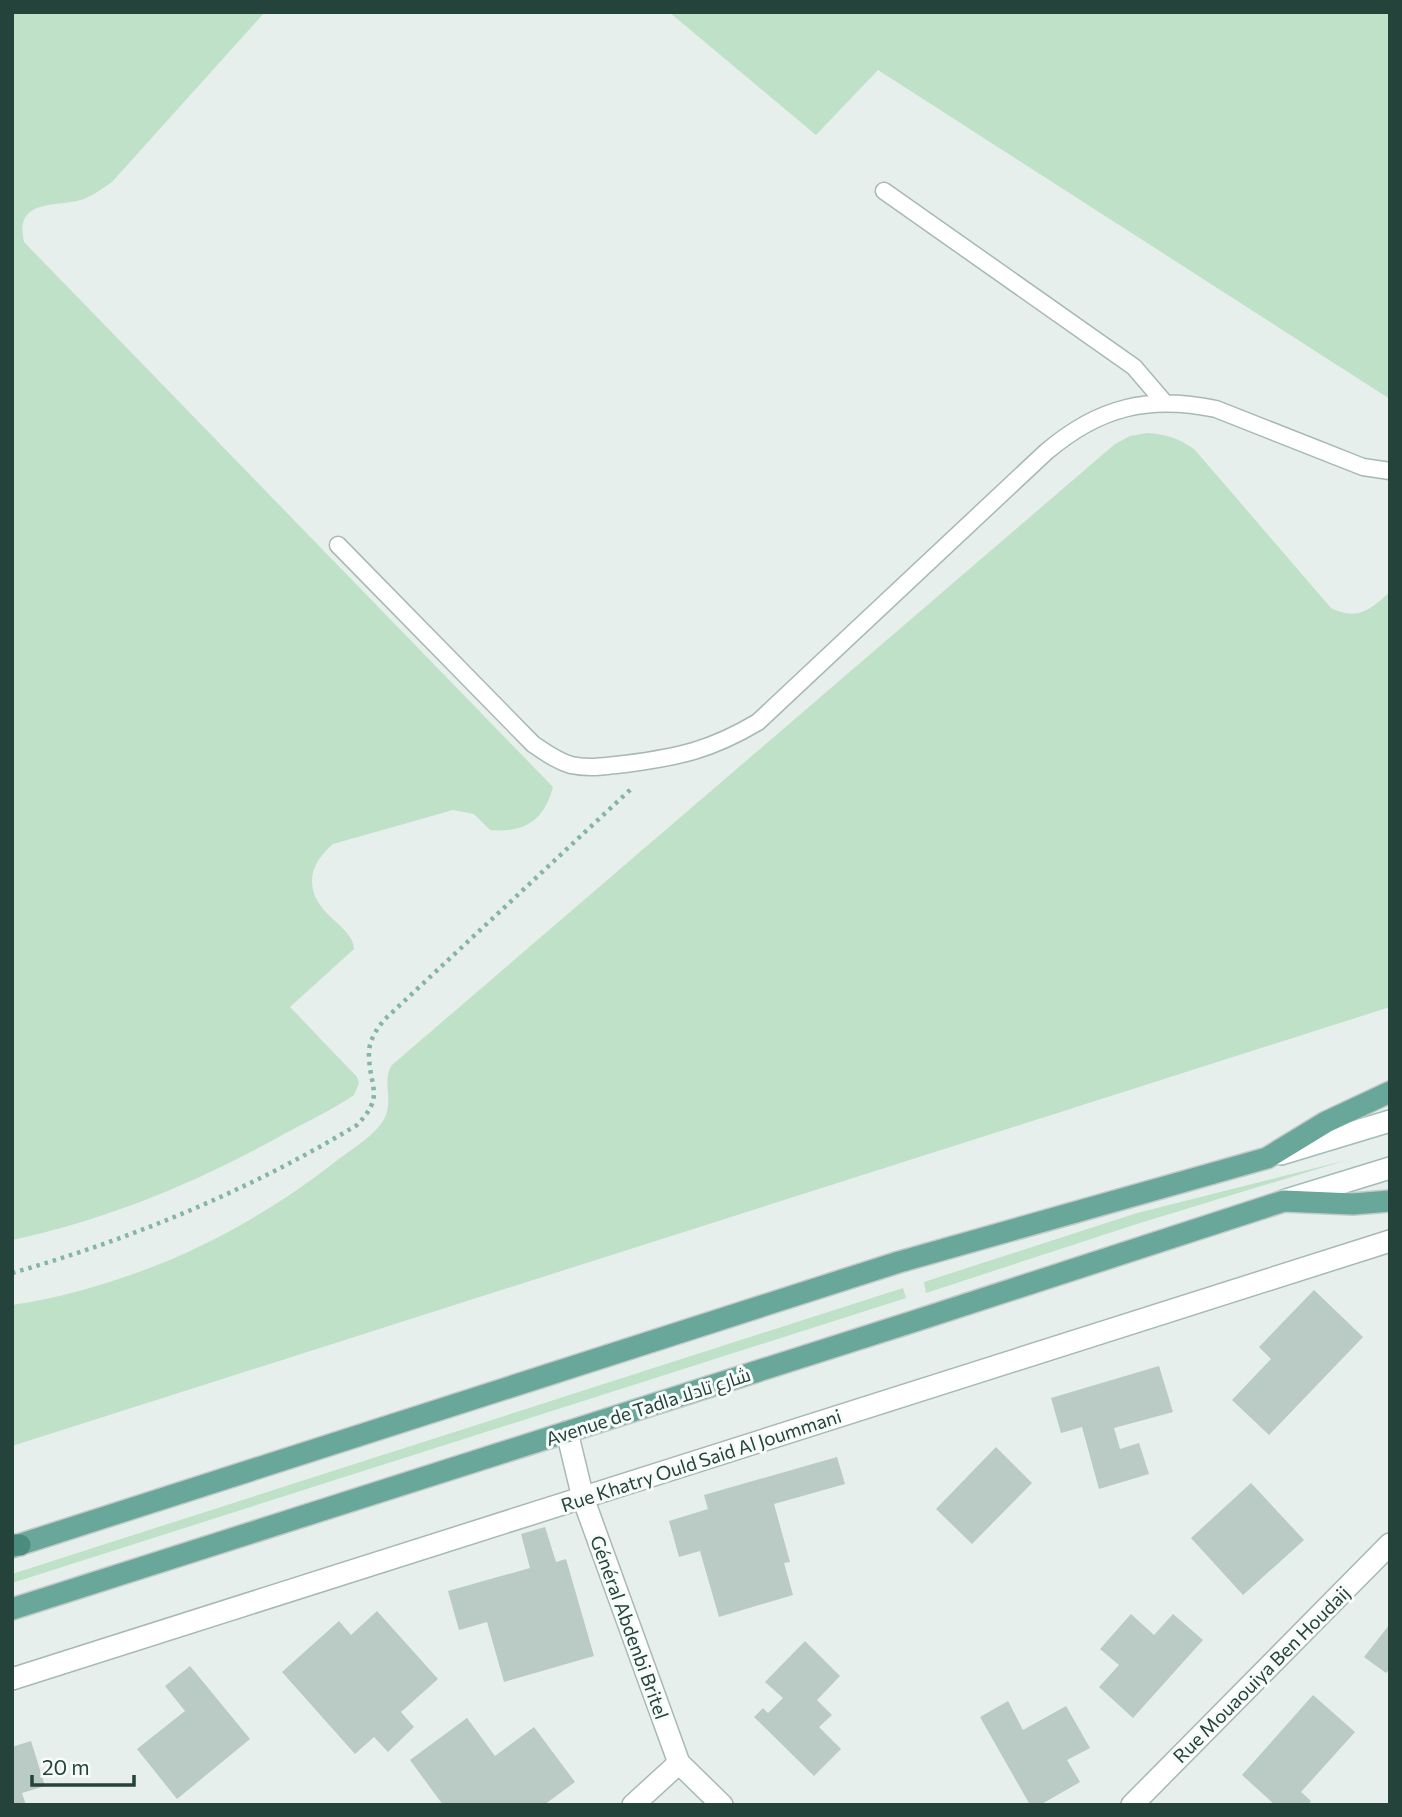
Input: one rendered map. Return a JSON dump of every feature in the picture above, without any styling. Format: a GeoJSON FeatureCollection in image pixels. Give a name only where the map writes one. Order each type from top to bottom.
{"type":"FeatureCollection","features":[{"type":"Feature","properties":{"kind":"main road"},"geometry":{"type":"LineString","coordinates":[[15,1545],[900,1262],[1267,1158],[1326,1122],[1390,1092]]}},
{"type":"Feature","properties":{"kind":"main road","name":"Avenue de Tadla شارع تادلا"},"geometry":{"type":"LineString","coordinates":[[12,1609],[1284,1201],[1353,1204],[1390,1201]]}},
{"type":"Feature","properties":{"kind":"street"},"geometry":{"type":"LineString","coordinates":[[1267,1158],[1390,1121]]}},
{"type":"Feature","properties":{"kind":"street","name":"Avenue de Tadla شارع تادلا"},"geometry":{"type":"LineString","coordinates":[[1284,1201],[1390,1168]]}},
{"type":"Feature","properties":{"kind":"street","name":"Rue Khatry Ould Said Al Joummani"},"geometry":{"type":"LineString","coordinates":[[12,1678],[1390,1241]]}},
{"type":"Feature","properties":{"kind":"street","name":"Général Abdenbi Britel"},"geometry":{"type":"LineString","coordinates":[[567,1432],[583,1498],[679,1763],[723,1805]]}},
{"type":"Feature","properties":{"kind":"street","name":"Rue Mouaouiya Ben Houdaij"},"geometry":{"type":"LineString","coordinates":[[1132,1805],[1390,1544]]}},
{"type":"Feature","properties":{"kind":"street"},"geometry":{"type":"LineString","coordinates":[[633,1805],[679,1763]]}},
{"type":"Feature","properties":{"kind":"lane"},"geometry":{"type":"LineString","coordinates":[[884,191],[1134,367],[1164,402]]}},
{"type":"Feature","properties":{"kind":"lane"},"geometry":{"type":"LineString","coordinates":[[338,545],[533,744],[551,757],[571,765],[593,767],[662,759],[695,752],[717,744],[758,722],[1066,435],[1088,421],[1113,411],[1164,402],[1216,409],[1363,467],[1390,471]]}},
{"type":"Feature","properties":{"kind":"path"},"geometry":{"type":"LineString","coordinates":[[12,1273],[62,1259],[214,1200],[289,1164],[357,1125],[366,1117],[375,1095],[369,1056],[376,1030],[384,1020],[662,759]]}},
{"type":"Feature","properties":{"kind":"green space"},"geometry":{"type":"Polygon","coordinates":[[[12,12],[265,12],[112,182],[84,199],[31,211],[25,218],[24,242],[553,787],[538,816],[523,827],[490,830],[474,814],[453,810],[333,844],[318,860],[312,881],[318,903],[347,933],[354,949],[290,1007],[357,1077],[359,1083],[354,1095],[329,1111],[186,1183],[118,1210],[12,1240],[12,12]]]}},
{"type":"Feature","properties":{"kind":"green space"},"geometry":{"type":"Polygon","coordinates":[[[669,12],[1390,12],[1390,399],[878,70],[816,135],[669,12]]]}},
{"type":"Feature","properties":{"kind":"green space"},"geometry":{"type":"Polygon","coordinates":[[[1147,433],[1172,437],[1195,450],[1331,608],[1349,614],[1363,612],[1390,592],[1390,1007],[12,1446],[12,1305],[99,1285],[183,1254],[262,1213],[361,1143],[379,1127],[386,1114],[388,1077],[392,1065],[1115,444],[1130,436],[1147,433]]]}},
{"type":"Feature","properties":{"kind":"green space"},"geometry":{"type":"Polygon","coordinates":[[[1347,1160],[1140,1223],[926,1293],[924,1282],[1137,1213],[1347,1160]]]}},
{"type":"Feature","properties":{"kind":"green space"},"geometry":{"type":"Polygon","coordinates":[[[903,1288],[906,1298],[12,1583],[12,1574],[903,1288]]]}},
{"type":"Feature","properties":{"kind":"building"},"geometry":{"type":"Polygon","coordinates":[[[1314,1290],[1363,1337],[1269,1435],[1232,1400],[1271,1359],[1259,1347],[1314,1290]]]}},
{"type":"Feature","properties":{"kind":"building"},"geometry":{"type":"Polygon","coordinates":[[[1159,1366],[1173,1412],[1114,1428],[1120,1449],[1139,1443],[1149,1474],[1099,1489],[1082,1427],[1061,1433],[1051,1398],[1159,1366]]]}},
{"type":"Feature","properties":{"kind":"building"},"geometry":{"type":"Polygon","coordinates":[[[996,1447],[1032,1483],[972,1544],[936,1509],[996,1447]]]}},
{"type":"Feature","properties":{"kind":"building"},"geometry":{"type":"Polygon","coordinates":[[[837,1457],[845,1484],[774,1504],[790,1562],[784,1563],[793,1595],[719,1617],[700,1551],[679,1557],[669,1521],[708,1509],[704,1495],[837,1457]]]}},
{"type":"Feature","properties":{"kind":"building"},"geometry":{"type":"Polygon","coordinates":[[[1251,1483],[1304,1540],[1243,1595],[1191,1538],[1251,1483]]]}},
{"type":"Feature","properties":{"kind":"building"},"geometry":{"type":"Polygon","coordinates":[[[545,1527],[556,1562],[566,1559],[594,1656],[504,1682],[487,1622],[459,1630],[448,1591],[530,1568],[521,1534],[545,1527]]]}},
{"type":"Feature","properties":{"kind":"building"},"geometry":{"type":"Polygon","coordinates":[[[377,1611],[438,1679],[401,1712],[414,1727],[388,1752],[374,1737],[355,1754],[282,1672],[339,1621],[351,1635],[377,1611]]]}},
{"type":"Feature","properties":{"kind":"building"},"geometry":{"type":"Polygon","coordinates":[[[1131,1614],[1154,1635],[1173,1614],[1203,1640],[1133,1718],[1099,1687],[1119,1665],[1100,1649],[1131,1614]]]}},
{"type":"Feature","properties":{"kind":"building"},"geometry":{"type":"Polygon","coordinates":[[[1390,1624],[1390,1669],[1386,1673],[1364,1657],[1390,1624]]]}},
{"type":"Feature","properties":{"kind":"building"},"geometry":{"type":"Polygon","coordinates":[[[805,1641],[840,1676],[817,1700],[832,1715],[819,1727],[841,1749],[814,1776],[754,1717],[763,1708],[768,1713],[783,1698],[765,1682],[805,1641]]]}},
{"type":"Feature","properties":{"kind":"building"},"geometry":{"type":"Polygon","coordinates":[[[190,1666],[250,1739],[177,1799],[137,1749],[185,1711],[165,1686],[190,1666]]]}},
{"type":"Feature","properties":{"kind":"building"},"geometry":{"type":"Polygon","coordinates":[[[1313,1695],[1355,1732],[1301,1792],[1311,1801],[1308,1805],[1275,1805],[1242,1775],[1313,1695]]]}},
{"type":"Feature","properties":{"kind":"building"},"geometry":{"type":"Polygon","coordinates":[[[1008,1701],[1023,1730],[1066,1706],[1090,1748],[1067,1760],[1080,1782],[1040,1805],[1030,1805],[980,1717],[1008,1701]]]}},
{"type":"Feature","properties":{"kind":"building"},"geometry":{"type":"Polygon","coordinates":[[[467,1718],[495,1756],[534,1727],[575,1782],[544,1805],[443,1805],[410,1760],[467,1718]]]}},
{"type":"Feature","properties":{"kind":"building"},"geometry":{"type":"Polygon","coordinates":[[[31,1741],[45,1786],[22,1793],[26,1805],[12,1805],[12,1747],[31,1741]]]}}]}
